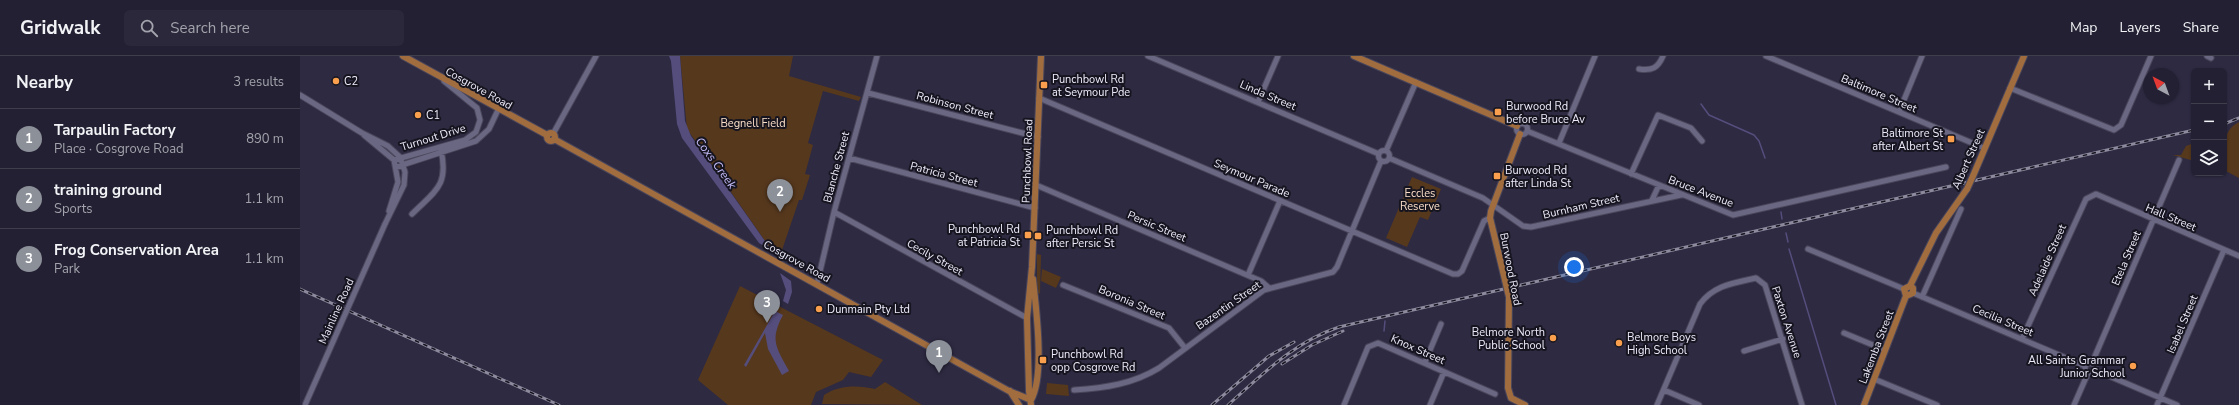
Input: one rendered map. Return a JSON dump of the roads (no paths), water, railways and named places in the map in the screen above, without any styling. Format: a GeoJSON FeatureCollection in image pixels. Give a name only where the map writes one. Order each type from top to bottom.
{"type":"FeatureCollection","features":[{"type":"Feature","properties":{"kind":"main road","name":"Cosgrove Road"},"geometry":{"type":"LineString","coordinates":[[403,56],[498,110],[552,136],[1031,403]]}},
{"type":"Feature","properties":{"kind":"main road","name":"Punchbowl Road"},"geometry":{"type":"LineString","coordinates":[[1031,403],[1029,390],[1027,318],[1032,267],[1042,56]]}},
{"type":"Feature","properties":{"kind":"main road"},"geometry":{"type":"LineString","coordinates":[[1354,56],[1368,59],[1416,82],[1517,126]]}},
{"type":"Feature","properties":{"kind":"main road","name":"Albert Street"},"geometry":{"type":"LineString","coordinates":[[1910,286],[1936,233],[1967,189],[2024,56]]}},
{"type":"Feature","properties":{"kind":"main road","name":"Burwood Road"},"geometry":{"type":"LineString","coordinates":[[1520,134],[1492,204],[1490,218],[1509,297],[1507,382],[1509,395],[1513,403],[1524,405]]}},
{"type":"Feature","properties":{"kind":"main road","name":"Punchbowl Road"},"geometry":{"type":"LineString","coordinates":[[1031,403],[1036,392],[1038,362],[1032,267]]}},
{"type":"Feature","properties":{"kind":"main road"},"geometry":{"type":"LineString","coordinates":[[1910,286],[1914,290],[1913,293],[1905,292],[1910,286]]}},
{"type":"Feature","properties":{"kind":"main road","name":"Lakemba Street"},"geometry":{"type":"LineString","coordinates":[[1864,405],[1905,292]]}},
{"type":"Feature","properties":{"kind":"main road"},"geometry":{"type":"LineString","coordinates":[[1009,391],[1019,405]]}},
{"type":"Feature","properties":{"kind":"street"},"geometry":{"type":"LineString","coordinates":[[552,136],[596,56]]}},
{"type":"Feature","properties":{"kind":"street","name":"Blanche Street"},"geometry":{"type":"LineString","coordinates":[[817,284],[819,269],[834,212],[878,56]]}},
{"type":"Feature","properties":{"kind":"street","name":"Linda Street"},"geometry":{"type":"LineString","coordinates":[[1148,56],[1379,154]]}},
{"type":"Feature","properties":{"kind":"street"},"geometry":{"type":"LineString","coordinates":[[1258,102],[1278,56]]}},
{"type":"Feature","properties":{"kind":"street"},"geometry":{"type":"LineString","coordinates":[[1559,143],[1595,56]]}},
{"type":"Feature","properties":{"kind":"street"},"geometry":{"type":"LineString","coordinates":[[1640,69],[1647,70],[1655,68],[1663,56]]}},
{"type":"Feature","properties":{"kind":"street","name":"Baltimore Street"},"geometry":{"type":"LineString","coordinates":[[1766,56],[1984,148]]}},
{"type":"Feature","properties":{"kind":"street"},"geometry":{"type":"LineString","coordinates":[[1898,112],[1922,56]]}},
{"type":"Feature","properties":{"kind":"street"},"geometry":{"type":"LineString","coordinates":[[2010,88],[2110,130],[2117,129],[2121,125],[2151,56]]}},
{"type":"Feature","properties":{"kind":"street","name":"Turnout Drive"},"geometry":{"type":"LineString","coordinates":[[396,167],[471,137],[478,128],[480,120],[474,105],[441,78]]}},
{"type":"Feature","properties":{"kind":"street"},"geometry":{"type":"LineString","coordinates":[[1416,82],[1386,151],[1389,158],[1492,204]]}},
{"type":"Feature","properties":{"kind":"street","name":"Robinson Street"},"geometry":{"type":"LineString","coordinates":[[868,93],[1038,137]]}},
{"type":"Feature","properties":{"kind":"street","name":"Mainline Road"},"geometry":{"type":"LineString","coordinates":[[300,95],[362,133],[388,146],[400,158],[403,164],[405,177],[403,189],[385,224],[305,405]]}},
{"type":"Feature","properties":{"kind":"street","name":"Seymour Parade"},"geometry":{"type":"LineString","coordinates":[[1039,98],[1453,274],[1458,274],[1464,268],[1484,221],[1490,218]]}},
{"type":"Feature","properties":{"kind":"street","name":"Turnout Drive"},"geometry":{"type":"LineString","coordinates":[[394,160],[465,146],[479,139],[489,129],[498,110]]}},
{"type":"Feature","properties":{"kind":"street"},"geometry":{"type":"LineString","coordinates":[[1631,174],[1658,115],[1692,128],[1702,141]]}},
{"type":"Feature","properties":{"kind":"street"},"geometry":{"type":"LineString","coordinates":[[1524,124],[1527,131],[1524,134],[1520,134],[1517,132],[1517,126],[1524,124]]}},
{"type":"Feature","properties":{"kind":"street","name":"Bruce Avenue"},"geometry":{"type":"LineString","coordinates":[[1527,131],[1733,215],[1946,167]]}},
{"type":"Feature","properties":{"kind":"street","name":"Mainline Road"},"geometry":{"type":"LineString","coordinates":[[362,133],[394,160],[396,167],[398,182],[385,224]]}},
{"type":"Feature","properties":{"kind":"street"},"geometry":{"type":"LineString","coordinates":[[412,214],[441,184],[444,169],[441,150]]}},
{"type":"Feature","properties":{"kind":"street"},"geometry":{"type":"LineString","coordinates":[[1386,151],[1379,154],[1381,161],[1386,161],[1389,158]]}},
{"type":"Feature","properties":{"kind":"street","name":"Patricia Street"},"geometry":{"type":"LineString","coordinates":[[849,158],[1035,208]]}},
{"type":"Feature","properties":{"kind":"street","name":"Etela Street"},"geometry":{"type":"LineString","coordinates":[[2092,364],[2179,160]]}},
{"type":"Feature","properties":{"kind":"street","name":"Bazentin Street"},"geometry":{"type":"LineString","coordinates":[[1074,390],[1113,387],[1133,381],[1160,368],[1259,293],[1269,288],[1333,272],[1337,267],[1353,231],[1381,161]]}},
{"type":"Feature","properties":{"kind":"street","name":"Persic Street"},"geometry":{"type":"LineString","coordinates":[[1036,185],[1248,275],[1261,281],[1269,288]]}},
{"type":"Feature","properties":{"kind":"street"},"geometry":{"type":"LineString","coordinates":[[1652,200],[1659,185]]}},
{"type":"Feature","properties":{"kind":"street","name":"Hall Street"},"geometry":{"type":"LineString","coordinates":[[2096,194],[2239,256]]}},
{"type":"Feature","properties":{"kind":"street","name":"Adelaide Street"},"geometry":{"type":"LineString","coordinates":[[2022,339],[2086,199],[2096,194]]}},
{"type":"Feature","properties":{"kind":"street","name":"Burnham Street"},"geometry":{"type":"LineString","coordinates":[[1492,204],[1523,226],[1531,227],[1681,195]]}},
{"type":"Feature","properties":{"kind":"street"},"geometry":{"type":"LineString","coordinates":[[1248,275],[1280,201]]}},
{"type":"Feature","properties":{"kind":"street"},"geometry":{"type":"LineString","coordinates":[[1922,297],[1961,209]]}},
{"type":"Feature","properties":{"kind":"street","name":"Cecily Street"},"geometry":{"type":"LineString","coordinates":[[834,212],[1027,318]]}},
{"type":"Feature","properties":{"kind":"street"},"geometry":{"type":"LineString","coordinates":[[1808,249],[1905,292]]}},
{"type":"Feature","properties":{"kind":"street","name":"Isabel Street"},"geometry":{"type":"LineString","coordinates":[[2157,405],[2224,250]]}},
{"type":"Feature","properties":{"kind":"street","name":"Paxton Avenue"},"geometry":{"type":"LineString","coordinates":[[1657,405],[1700,304],[1714,290],[1756,278],[1763,282],[1783,339],[1802,405]]}},
{"type":"Feature","properties":{"kind":"street","name":"Boronia Street"},"geometry":{"type":"LineString","coordinates":[[1063,285],[1169,328],[1185,348]]}},
{"type":"Feature","properties":{"kind":"street","name":"Cecilia Street"},"geometry":{"type":"LineString","coordinates":[[1913,293],[2085,366]]}},
{"type":"Feature","properties":{"kind":"street"},"geometry":{"type":"LineString","coordinates":[[1425,362],[1441,324]]}},
{"type":"Feature","properties":{"kind":"street"},"geometry":{"type":"LineString","coordinates":[[1844,333],[1885,350]]}},
{"type":"Feature","properties":{"kind":"street"},"geometry":{"type":"LineString","coordinates":[[1744,351],[1783,339]]}},
{"type":"Feature","properties":{"kind":"street","name":"Knox Street"},"geometry":{"type":"LineString","coordinates":[[1344,405],[1368,347],[1378,343],[1425,362],[1495,394]]}},
{"type":"Feature","properties":{"kind":"street"},"geometry":{"type":"LineString","coordinates":[[2088,373],[2085,370],[2085,366],[2092,364],[2095,370],[2177,405]]}},
{"type":"Feature","properties":{"kind":"street"},"geometry":{"type":"LineString","coordinates":[[2074,405],[2088,373],[2095,370]]}},
{"type":"Feature","properties":{"kind":"street"},"geometry":{"type":"LineString","coordinates":[[1430,405],[1444,372]]}},
{"type":"Feature","properties":{"kind":"street"},"geometry":{"type":"LineString","coordinates":[[1874,379],[1937,405]]}},
{"type":"Feature","properties":{"kind":"street"},"geometry":{"type":"LineString","coordinates":[[1664,390],[1698,405]]}},
{"type":"Feature","properties":{"kind":"waterway"},"geometry":{"type":"LineString","coordinates":[[1701,104],[1709,115],[1754,135],[1759,141],[1765,158]]}},
{"type":"Feature","properties":{"kind":"waterway"},"geometry":{"type":"LineString","coordinates":[[1781,212],[1782,219]]}},
{"type":"Feature","properties":{"kind":"waterway"},"geometry":{"type":"LineString","coordinates":[[1786,233],[1788,242]]}},
{"type":"Feature","properties":{"kind":"waterway"},"geometry":{"type":"LineString","coordinates":[[1789,249],[1836,405]]}},
{"type":"Feature","properties":{"kind":"waterway"},"geometry":{"type":"LineString","coordinates":[[1384,331],[1385,321]]}},
{"type":"Feature","properties":{"kind":"railway"},"geometry":{"type":"LineString","coordinates":[[2227,123],[2239,118]]}},
{"type":"Feature","properties":{"kind":"railway"},"geometry":{"type":"LineString","coordinates":[[1228,405],[1293,350],[1323,333],[1339,327],[2191,131]]}},
{"type":"Feature","properties":{"kind":"railway"},"geometry":{"type":"LineString","coordinates":[[300,289],[559,405]]}},
{"type":"Feature","properties":{"kind":"railway"},"geometry":{"type":"LineString","coordinates":[[1282,364],[1312,345],[1343,331]]}},
{"type":"Feature","properties":{"kind":"railway"},"geometry":{"type":"LineString","coordinates":[[1212,405],[1269,356],[1294,342]]}},
{"type":"Feature","properties":{"kind":"place","name":"C2"},"geometry":{"type":"Point","coordinates":[336,81]}},
{"type":"Feature","properties":{"kind":"place","name":"Punchbowl Rd at Seymour Pde"},"geometry":{"type":"Point","coordinates":[1044,85]}},
{"type":"Feature","properties":{"kind":"place","name":"Burwood Rd before Bruce Av"},"geometry":{"type":"Point","coordinates":[1498,112]}},
{"type":"Feature","properties":{"kind":"place","name":"C1"},"geometry":{"type":"Point","coordinates":[418,115]}},
{"type":"Feature","properties":{"kind":"place","name":"Baltimore St after Albert St"},"geometry":{"type":"Point","coordinates":[1951,139]}},
{"type":"Feature","properties":{"kind":"place","name":"Burwood Rd after Linda St"},"geometry":{"type":"Point","coordinates":[1497,176]}},
{"type":"Feature","properties":{"kind":"place","name":"training ground"},"geometry":{"type":"Point","coordinates":[780,212]}},
{"type":"Feature","properties":{"kind":"place","name":"Punchbowl Rd at Patricia St"},"geometry":{"type":"Point","coordinates":[1028,235]}},
{"type":"Feature","properties":{"kind":"place","name":"Punchbowl Rd after Persic St"},"geometry":{"type":"Point","coordinates":[1038,236]}},
{"type":"Feature","properties":{"kind":"place","name":"Dunmain Pty Ltd"},"geometry":{"type":"Point","coordinates":[819,309]}},
{"type":"Feature","properties":{"kind":"place","name":"Frog Conservation Area"},"geometry":{"type":"Point","coordinates":[767,323]}},
{"type":"Feature","properties":{"kind":"place","name":"Belmore North Public School"},"geometry":{"type":"Point","coordinates":[1553,338]}},
{"type":"Feature","properties":{"kind":"place","name":"Belmore Boys High School"},"geometry":{"type":"Point","coordinates":[1619,343]}},
{"type":"Feature","properties":{"kind":"place","name":"Punchbowl Rd opp Cosgrove Rd"},"geometry":{"type":"Point","coordinates":[1043,360]}},
{"type":"Feature","properties":{"kind":"place","name":"All Saints Grammar Junior School"},"geometry":{"type":"Point","coordinates":[2133,366]}},
{"type":"Feature","properties":{"kind":"place","name":"Tarpaulin Factory"},"geometry":{"type":"Point","coordinates":[939,373]}},
{"type":"Feature","properties":{"kind":"park label","name":"Begnell Field"},"geometry":{"type":"Point","coordinates":[753,123]}},
{"type":"Feature","properties":{"kind":"park label","name":"Eccles Reserve"},"geometry":{"type":"Point","coordinates":[1420,199]}},
{"type":"Feature","properties":{"kind":"water label","name":"Coxs Creek"},"geometry":{"type":"Point","coordinates":[716,163]}}]}
